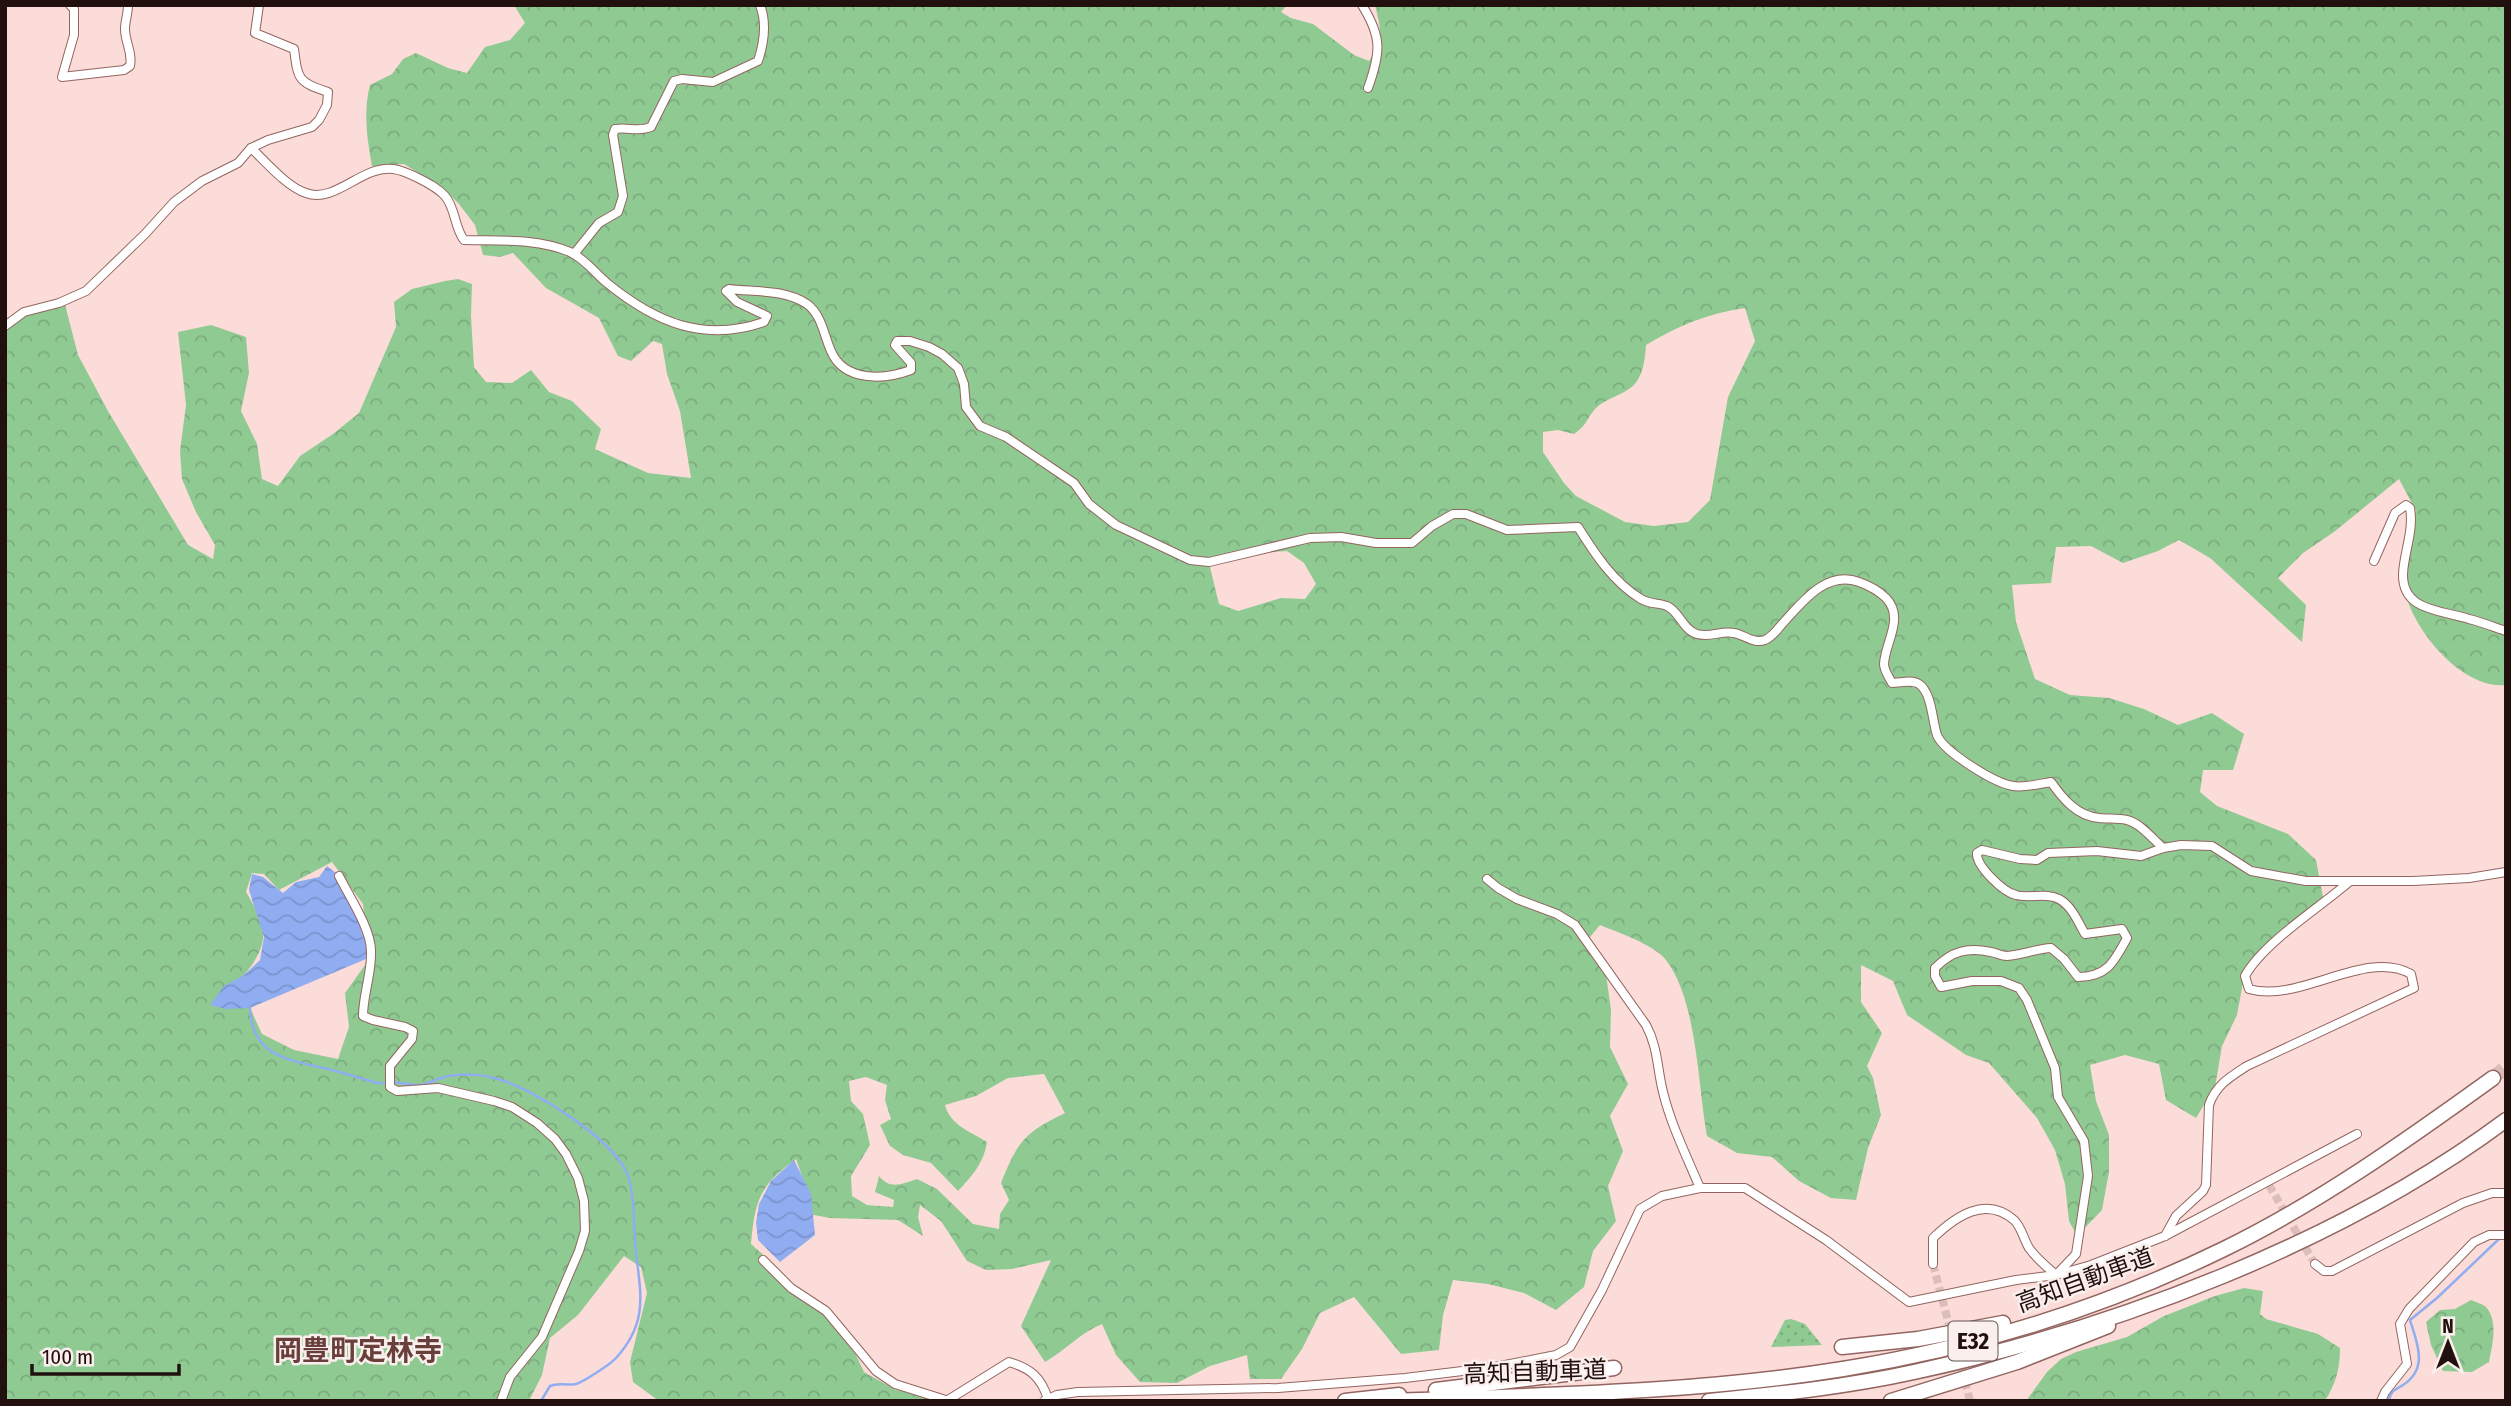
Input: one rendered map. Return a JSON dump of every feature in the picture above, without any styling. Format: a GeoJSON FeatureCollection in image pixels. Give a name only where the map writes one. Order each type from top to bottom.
{"type":"FeatureCollection","features":[{"type":"Feature","properties":{"kind":"highway","name":"高知自動車道"},"geometry":{"type":"LineString","coordinates":[[1391,1401],[1639,1390],[1844,1369],[1986,1337],[2072,1312],[2154,1280],[2225,1248],[2294,1212],[2366,1167],[2493,1078]]}},
{"type":"Feature","properties":{"kind":"highway","name":"高知自動車道"},"geometry":{"type":"LineString","coordinates":[[1709,1401],[1846,1385],[1913,1372],[2001,1351],[2176,1294],[2289,1245],[2373,1204],[2438,1166],[2506,1120]]}},
{"type":"Feature","properties":{"kind":"highway"},"geometry":{"type":"LineString","coordinates":[[1842,1348],[1983,1328],[2154,1280]]}},
{"type":"Feature","properties":{"kind":"highway"},"geometry":{"type":"LineString","coordinates":[[1891,1401],[2017,1362],[2081,1338],[2176,1294]]}},
{"type":"Feature","properties":{"kind":"highway"},"geometry":{"type":"LineString","coordinates":[[1345,1401],[1614,1368]]}},
{"type":"Feature","properties":{"kind":"street"},"geometry":{"type":"LineString","coordinates":[[70,5],[74,9],[74,35],[62,77],[124,70],[130,66],[125,26],[128,5]]}},
{"type":"Feature","properties":{"kind":"street"},"geometry":{"type":"LineString","coordinates":[[5,326],[24,312],[59,303],[86,291],[174,202],[202,181],[238,163],[251,148],[312,127],[319,120],[327,105],[328,92],[303,82],[297,76],[294,49],[255,33],[259,5]]}},
{"type":"Feature","properties":{"kind":"street"},"geometry":{"type":"LineString","coordinates":[[573,254],[599,223],[618,212],[623,196],[613,135],[615,129],[642,131],[652,127],[674,80],[713,82],[758,61],[764,36],[764,15],[760,5]]}},
{"type":"Feature","properties":{"kind":"street"},"geometry":{"type":"LineString","coordinates":[[1362,5],[1375,26],[1376,33],[1377,51],[1368,88]]}},
{"type":"Feature","properties":{"kind":"street"},"geometry":{"type":"LineString","coordinates":[[251,148],[292,186],[307,194],[325,194],[360,177],[394,169],[432,185],[445,196],[450,204],[457,231],[464,240],[525,241],[573,254],[607,283],[646,310],[675,324],[704,332],[752,326],[764,322],[767,316],[737,302],[726,291],[729,289],[779,293],[805,303],[814,310],[831,353],[840,366],[858,375],[895,376],[911,370],[911,363],[895,345],[897,341],[910,341],[942,354],[958,368],[964,384],[966,407],[980,425],[1006,437],[1074,483],[1089,504],[1116,525],[1190,560],[1209,562],[1310,538],[1341,537],[1376,543],[1412,543],[1432,526],[1453,514],[1466,514],[1507,530],[1578,527],[1609,572],[1642,600],[1668,606],[1684,626],[1701,636],[1734,633],[1751,640],[1764,640],[1776,633],[1804,601],[1824,584],[1836,580],[1853,580],[1875,588],[1888,600],[1894,611],[1894,628],[1884,666],[1887,673],[1892,683],[1914,681],[1922,685],[1938,737],[1947,749],[1997,780],[2012,786],[2051,782],[2065,802],[2077,811],[2095,818],[2127,820],[2163,848]]}},
{"type":"Feature","properties":{"kind":"street"},"geometry":{"type":"LineString","coordinates":[[2374,561],[2395,513],[2406,505],[2411,514],[2410,540],[2403,573],[2404,584],[2410,597],[2423,607],[2506,631]]}},
{"type":"Feature","properties":{"kind":"street"},"geometry":{"type":"LineString","coordinates":[[2056,1275],[2076,1254],[2088,1176],[2084,1141],[2058,1097],[2056,1068],[2020,988],[2001,982],[1941,986],[1935,976],[1935,968],[1956,951],[1973,949],[2002,956],[2051,948],[2064,958],[2078,977],[2091,978],[2114,962],[2127,938],[2122,929],[2085,934],[2072,911],[2062,900],[2053,896],[2014,895],[1983,869],[1977,859],[1977,853],[1982,850],[2037,860],[2048,853],[2097,851],[2141,856],[2181,845],[2212,846],[2251,871],[2266,876],[2349,883],[2436,880],[2506,872]]}},
{"type":"Feature","properties":{"kind":"street"},"geometry":{"type":"LineString","coordinates":[[339,876],[372,948],[371,968],[363,999],[363,1016],[413,1031],[412,1039],[390,1066],[389,1083],[393,1090],[424,1091],[438,1088],[512,1107],[555,1139],[578,1178],[584,1201],[585,1231],[579,1251],[542,1337],[510,1377],[501,1401]]}},
{"type":"Feature","properties":{"kind":"street"},"geometry":{"type":"LineString","coordinates":[[1488,879],[1517,899],[1557,914],[1575,925],[1646,1025],[1654,1038],[1663,1091],[1673,1124],[1700,1188]]}},
{"type":"Feature","properties":{"kind":"street"},"geometry":{"type":"LineString","coordinates":[[2165,1236],[2176,1216],[2206,1185],[2209,1105],[2213,1094],[2226,1079],[2247,1066],[2414,988],[2411,974],[2400,968],[2371,968],[2263,993],[2249,989],[2245,976],[2251,966],[2270,947],[2349,883]]}},
{"type":"Feature","properties":{"kind":"street"},"geometry":{"type":"LineString","coordinates":[[763,1260],[791,1288],[826,1311],[876,1371],[895,1384],[948,1400],[1009,1362],[1035,1373],[1043,1385],[1046,1400],[1078,1392],[1278,1388],[1405,1378],[1495,1367],[1556,1355],[1570,1347],[1602,1290],[1640,1209],[1662,1196],[1700,1188],[1745,1188],[1826,1240],[1909,1302],[2016,1280],[2056,1275],[2091,1265],[2165,1236],[2268,1184],[2357,1134]]}},
{"type":"Feature","properties":{"kind":"street"},"geometry":{"type":"LineString","coordinates":[[2315,1264],[2324,1271],[2332,1271],[2463,1203],[2492,1193],[2506,1193]]}},
{"type":"Feature","properties":{"kind":"street"},"geometry":{"type":"LineString","coordinates":[[1933,1264],[1933,1238],[1950,1222],[1975,1209],[1996,1210],[2015,1220],[2030,1249],[2056,1275]]}},
{"type":"Feature","properties":{"kind":"street"},"geometry":{"type":"LineString","coordinates":[[2381,1401],[2407,1364],[2400,1324],[2409,1309],[2474,1242],[2490,1235],[2506,1235]]}},
{"type":"Feature","properties":{"kind":"green space"},"geometry":{"type":"Polygon","coordinates":[[[514,5],[1287,5],[1281,12],[1291,18],[1313,24],[1354,55],[1369,61],[1380,34],[1375,5],[2506,5],[2506,685],[2488,684],[2471,677],[2454,665],[2438,650],[2414,615],[2406,597],[2402,561],[2416,511],[2399,479],[2334,532],[2303,553],[2278,578],[2306,605],[2302,642],[2210,558],[2179,540],[2158,551],[2123,563],[2091,546],[2056,547],[2051,583],[2012,585],[2016,622],[2035,679],[2070,695],[2109,698],[2144,709],[2178,725],[2212,713],[2244,734],[2233,770],[2203,770],[2200,792],[2217,806],[2288,834],[2316,860],[2323,897],[2267,948],[2244,977],[2237,1015],[2222,1046],[2215,1087],[2196,1118],[2166,1100],[2159,1064],[2125,1055],[2090,1065],[2096,1101],[2109,1135],[2109,1172],[2102,1210],[2077,1236],[2069,1221],[2065,1184],[2055,1150],[2037,1118],[1989,1063],[1966,1055],[1907,1015],[1893,981],[1861,965],[1861,1002],[1882,1033],[1867,1066],[1873,1078],[1881,1115],[1868,1148],[1856,1200],[1831,1198],[1799,1181],[1772,1157],[1737,1153],[1707,1136],[1695,1044],[1684,997],[1676,977],[1661,954],[1600,925],[1585,943],[1606,974],[1611,1010],[1610,1047],[1628,1084],[1610,1116],[1623,1151],[1608,1186],[1616,1221],[1593,1251],[1584,1287],[1556,1310],[1524,1293],[1488,1284],[1453,1280],[1443,1315],[1439,1350],[1401,1354],[1354,1297],[1320,1313],[1302,1349],[1281,1379],[1250,1379],[1247,1355],[1210,1366],[1177,1383],[1140,1382],[1116,1355],[1102,1324],[1045,1362],[1021,1326],[1051,1260],[1012,1269],[986,1270],[967,1261],[941,1221],[920,1205],[918,1217],[923,1236],[898,1220],[830,1218],[803,1213],[808,1193],[796,1159],[774,1177],[761,1195],[751,1244],[779,1269],[794,1289],[826,1308],[848,1338],[864,1372],[896,1390],[934,1396],[942,1401],[659,1401],[633,1382],[630,1362],[647,1293],[641,1267],[624,1256],[578,1315],[550,1338],[542,1375],[530,1399],[523,1401],[5,1401],[5,328],[42,307],[64,301],[78,355],[108,411],[188,545],[213,559],[215,545],[196,512],[182,479],[180,451],[186,405],[178,332],[211,325],[246,337],[249,373],[241,411],[257,444],[262,479],[278,486],[300,456],[359,413],[396,327],[394,302],[412,289],[445,281],[458,279],[472,284],[474,367],[486,382],[512,383],[531,370],[549,392],[572,401],[601,429],[595,449],[648,473],[691,478],[680,411],[667,374],[662,344],[653,341],[631,361],[618,356],[599,318],[546,288],[513,253],[500,257],[483,255],[475,225],[443,188],[404,164],[372,166],[366,115],[370,85],[392,74],[403,59],[416,53],[448,68],[467,73],[485,47],[510,40],[525,23],[514,5]],[[1745,308],[1694,321],[1646,345],[1642,369],[1634,385],[1599,406],[1574,434],[1558,430],[1543,432],[1543,452],[1576,496],[1625,522],[1654,526],[1688,522],[1710,500],[1728,397],[1755,341],[1745,308]],[[1287,551],[1231,555],[1210,567],[1219,604],[1238,611],[1281,598],[1305,599],[1316,584],[1304,563],[1287,551]],[[332,862],[279,890],[264,874],[252,873],[246,892],[261,921],[263,939],[250,967],[214,1006],[250,1008],[262,1034],[294,1050],[338,1059],[349,1027],[345,993],[365,965],[371,946],[365,928],[363,904],[332,862]],[[1044,1074],[1008,1078],[976,1096],[945,1105],[956,1123],[987,1142],[980,1163],[958,1191],[931,1163],[903,1155],[890,1146],[880,1125],[891,1119],[885,1100],[887,1085],[866,1077],[849,1081],[851,1101],[863,1114],[870,1145],[851,1176],[852,1196],[867,1205],[893,1207],[894,1200],[875,1192],[879,1176],[892,1184],[917,1179],[937,1189],[973,1224],[999,1229],[1000,1214],[1009,1200],[1001,1183],[1012,1157],[1031,1133],[1065,1113],[1044,1074]]]}},
{"type":"Feature","properties":{"kind":"green space"},"geometry":{"type":"Polygon","coordinates":[[[2244,1288],[2263,1291],[2260,1314],[2266,1319],[2318,1334],[2340,1348],[2337,1376],[2325,1401],[2026,1401],[2047,1372],[2061,1359],[2127,1337],[2164,1316],[2244,1288]]]}},
{"type":"Feature","properties":{"kind":"green space"},"geometry":{"type":"Polygon","coordinates":[[[2471,1300],[2486,1307],[2490,1313],[2493,1334],[2489,1362],[2472,1372],[2443,1371],[2431,1345],[2426,1322],[2440,1310],[2455,1309],[2471,1300]]]}},
{"type":"Feature","properties":{"kind":"green space"},"geometry":{"type":"Polygon","coordinates":[[[1791,1319],[1805,1324],[1822,1345],[1771,1347],[1785,1320],[1791,1319]]]}},
{"type":"Feature","properties":{"kind":"water"},"geometry":{"type":"Polygon","coordinates":[[[327,866],[345,880],[361,911],[361,931],[367,945],[366,959],[250,1008],[225,1009],[210,1005],[224,986],[244,975],[260,960],[264,937],[249,890],[252,874],[263,877],[283,893],[296,882],[319,877],[327,866]]]}},
{"type":"Feature","properties":{"kind":"water"},"geometry":{"type":"Polygon","coordinates":[[[794,1160],[811,1194],[815,1235],[780,1262],[758,1240],[756,1223],[759,1204],[771,1181],[794,1160]]]}},
{"type":"Feature","properties":{"kind":"waterway"},"geometry":{"type":"LineString","coordinates":[[250,1008],[257,1036],[273,1052],[296,1061],[377,1083],[387,1083]]}},
{"type":"Feature","properties":{"kind":"waterway"},"geometry":{"type":"LineString","coordinates":[[393,1082],[420,1085],[451,1076],[471,1075],[492,1077],[514,1085],[553,1105],[593,1134],[622,1164],[629,1179],[633,1197],[640,1295],[638,1320],[633,1333],[609,1364],[576,1384],[550,1386],[541,1401]]}},
{"type":"Feature","properties":{"kind":"waterway"},"geometry":{"type":"LineString","coordinates":[[2389,1401],[2393,1391],[2416,1371],[2418,1346],[2410,1320],[2499,1239]]}},
{"type":"Feature","properties":{"kind":"tunnel"},"geometry":{"type":"LineString","coordinates":[[2493,1078],[2506,1067]]}},
{"type":"Feature","properties":{"kind":"tunnel"},"geometry":{"type":"LineString","coordinates":[[2269,1185],[2315,1264]]}},
{"type":"Feature","properties":{"kind":"tunnel"},"geometry":{"type":"LineString","coordinates":[[1933,1264],[1952,1336]]}},
{"type":"Feature","properties":{"kind":"tunnel"},"geometry":{"type":"LineString","coordinates":[[1959,1358],[1970,1401]]}},
{"type":"Feature","properties":{"kind":"district","name":"岡豊町定林寺"},"geometry":{"type":"Point","coordinates":[358,1350]}}]}
